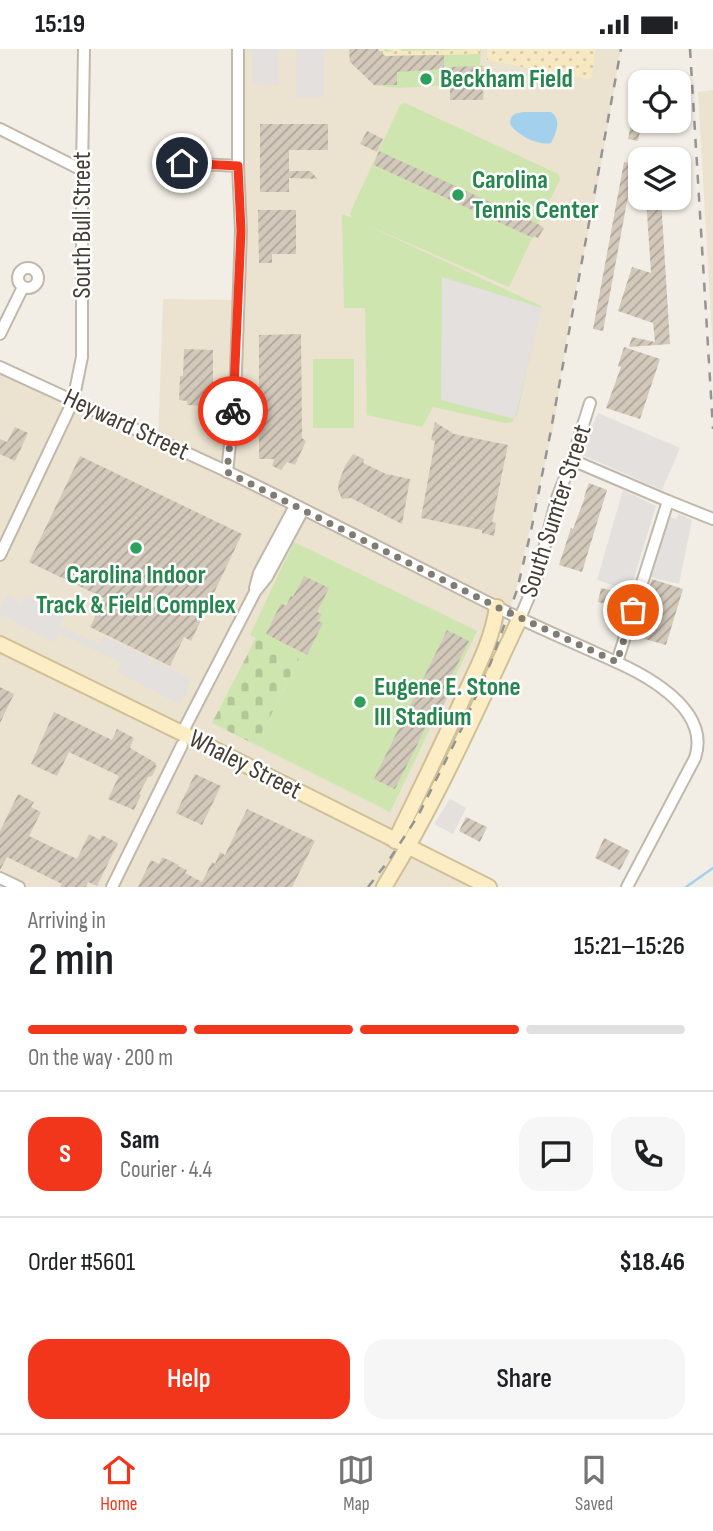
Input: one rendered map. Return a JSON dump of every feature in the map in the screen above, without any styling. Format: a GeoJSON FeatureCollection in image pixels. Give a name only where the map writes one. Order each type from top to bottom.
{"type":"FeatureCollection","features":[{"type":"Feature","properties":{"kind":"street","name":"South Bull Street"},"geometry":{"type":"LineString","coordinates":[[0,555],[73,401],[82,357],[84,49]]}},
{"type":"Feature","properties":{"kind":"street"},"geometry":{"type":"LineString","coordinates":[[227,472],[235,384],[241,231],[238,49]]}},
{"type":"Feature","properties":{"kind":"street"},"geometry":{"type":"LineString","coordinates":[[0,129],[82,170]]}},
{"type":"Feature","properties":{"kind":"street"},"geometry":{"type":"LineString","coordinates":[[182,163],[238,166]]}},
{"type":"Feature","properties":{"kind":"street"},"geometry":{"type":"LineString","coordinates":[[0,334],[23,286]]}},
{"type":"Feature","properties":{"kind":"street","name":"Heyward Street"},"geometry":{"type":"LineString","coordinates":[[0,367],[227,472],[497,607],[617,662],[643,675],[678,701],[693,720],[699,747],[627,887]]}},
{"type":"Feature","properties":{"kind":"street","name":"South Sumter Street"},"geometry":{"type":"LineString","coordinates":[[520,618],[536,580],[557,498],[590,403]]}},
{"type":"Feature","properties":{"kind":"street"},"geometry":{"type":"LineString","coordinates":[[572,460],[713,519]]}},
{"type":"Feature","properties":{"kind":"street"},"geometry":{"type":"LineString","coordinates":[[617,662],[668,502]]}},
{"type":"Feature","properties":{"kind":"street"},"geometry":{"type":"LineString","coordinates":[[112,887],[182,739],[255,592],[267,577],[299,508]]}},
{"type":"Feature","properties":{"kind":"street"},"geometry":{"type":"LineString","coordinates":[[384,887],[490,638],[497,607]]}},
{"type":"Feature","properties":{"kind":"street"},"geometry":{"type":"LineString","coordinates":[[402,844],[439,791],[520,618]]}},
{"type":"Feature","properties":{"kind":"street","name":"Whaley Street"},"geometry":{"type":"LineString","coordinates":[[0,644],[182,739],[489,887]]}},
{"type":"Feature","properties":{"kind":"street"},"geometry":{"type":"LineString","coordinates":[[0,878],[19,887]]}},
{"type":"Feature","properties":{"kind":"shaded area"},"geometry":{"type":"Polygon","coordinates":[[[240,49],[621,49],[594,205],[570,317],[554,424],[515,594],[486,668],[404,846],[484,887],[0,887],[0,363],[158,442],[163,299],[238,300],[240,49]]]}},
{"type":"Feature","properties":{"kind":"shaded area"},"geometry":{"type":"Polygon","coordinates":[[[252,49],[279,49],[279,85],[252,84],[252,49]]]}},
{"type":"Feature","properties":{"kind":"shaded area"},"geometry":{"type":"Polygon","coordinates":[[[297,49],[324,49],[324,97],[296,98],[297,49]]]}},
{"type":"Feature","properties":{"kind":"shaded area"},"geometry":{"type":"Polygon","coordinates":[[[713,90],[713,351],[698,92],[713,90]]]}},
{"type":"Feature","properties":{"kind":"shaded area"},"geometry":{"type":"Polygon","coordinates":[[[442,277],[542,308],[515,419],[441,400],[442,277]]]}},
{"type":"Feature","properties":{"kind":"shaded area"},"geometry":{"type":"Polygon","coordinates":[[[598,413],[680,448],[662,490],[580,454],[598,413]]]}},
{"type":"Feature","properties":{"kind":"shaded area"},"geometry":{"type":"Polygon","coordinates":[[[623,490],[656,506],[630,591],[597,580],[623,490]]]}},
{"type":"Feature","properties":{"kind":"shaded area"},"geometry":{"type":"Polygon","coordinates":[[[679,514],[692,520],[679,584],[649,577],[668,516],[676,519],[679,514]]]}},
{"type":"Feature","properties":{"kind":"shaded area"},"geometry":{"type":"Polygon","coordinates":[[[7,595],[21,603],[26,595],[65,616],[61,626],[99,644],[104,636],[150,658],[147,663],[151,665],[154,660],[191,679],[186,695],[179,704],[118,672],[122,663],[61,634],[58,634],[54,642],[0,614],[7,595]]]}},
{"type":"Feature","properties":{"kind":"shaded area"},"geometry":{"type":"Polygon","coordinates":[[[450,799],[466,808],[453,834],[434,824],[450,799]]]}},
{"type":"Feature","properties":{"kind":"green space","name":"Beckham Field"},"geometry":{"type":"Polygon","coordinates":[[[349,49],[481,49],[484,99],[452,99],[451,85],[397,88],[374,85],[350,62],[349,49]]]}},
{"type":"Feature","properties":{"kind":"green space"},"geometry":{"type":"Polygon","coordinates":[[[405,103],[558,174],[560,179],[509,287],[360,222],[541,306],[517,415],[512,422],[505,423],[433,407],[422,427],[367,415],[365,308],[344,308],[342,214],[352,218],[350,213],[400,105],[405,103]]]}},
{"type":"Feature","properties":{"kind":"green space"},"geometry":{"type":"Polygon","coordinates":[[[313,359],[354,359],[354,428],[313,428],[313,359]]]}},
{"type":"Feature","properties":{"kind":"green space","name":"Eugene E. Stone III Stadium"},"geometry":{"type":"Polygon","coordinates":[[[294,542],[477,631],[390,812],[256,745],[299,660],[250,635],[294,542]]]}},
{"type":"Feature","properties":{"kind":"green space"},"geometry":{"type":"Polygon","coordinates":[[[256,638],[299,659],[256,745],[212,723],[256,638]]]}},
{"type":"Feature","properties":{"kind":"sand"},"geometry":{"type":"Polygon","coordinates":[[[378,49],[386,52],[393,51],[387,49],[480,49],[480,54],[385,56],[378,49]]]}},
{"type":"Feature","properties":{"kind":"sand"},"geometry":{"type":"Polygon","coordinates":[[[487,49],[596,49],[591,80],[487,60],[487,49]]]}},
{"type":"Feature","properties":{"kind":"water"},"geometry":{"type":"Polygon","coordinates":[[[524,112],[551,112],[554,115],[557,127],[551,143],[534,141],[513,128],[510,124],[512,116],[524,112]]]}},
{"type":"Feature","properties":{"kind":"building"},"geometry":{"type":"Polygon","coordinates":[[[349,49],[378,49],[385,56],[444,55],[444,69],[397,72],[397,85],[374,85],[350,62],[349,49]]]}},
{"type":"Feature","properties":{"kind":"building"},"geometry":{"type":"Polygon","coordinates":[[[482,66],[483,100],[450,100],[450,67],[482,66]]]}},
{"type":"Feature","properties":{"kind":"building"},"geometry":{"type":"Polygon","coordinates":[[[260,124],[328,124],[328,150],[289,150],[289,171],[310,171],[318,179],[289,178],[289,192],[260,192],[260,124]]]}},
{"type":"Feature","properties":{"kind":"building"},"geometry":{"type":"Polygon","coordinates":[[[367,131],[383,139],[377,152],[360,144],[367,131]]]}},
{"type":"Feature","properties":{"kind":"building"},"geometry":{"type":"Polygon","coordinates":[[[629,133],[640,133],[638,141],[628,139],[629,133]]]}},
{"type":"Feature","properties":{"kind":"building","name":"Carolina Tennis Center"},"geometry":{"type":"Polygon","coordinates":[[[379,151],[544,228],[538,238],[533,238],[374,165],[379,151]]]}},
{"type":"Feature","properties":{"kind":"building"},"geometry":{"type":"Polygon","coordinates":[[[624,162],[628,163],[628,196],[603,331],[593,329],[624,162]]]}},
{"type":"Feature","properties":{"kind":"building"},"geometry":{"type":"Polygon","coordinates":[[[258,210],[296,210],[296,254],[272,254],[272,263],[259,263],[258,210]]]}},
{"type":"Feature","properties":{"kind":"building"},"geometry":{"type":"Polygon","coordinates":[[[647,210],[662,210],[670,344],[629,347],[632,337],[655,342],[653,323],[618,311],[632,267],[651,273],[647,210]]]}},
{"type":"Feature","properties":{"kind":"building"},"geometry":{"type":"Polygon","coordinates":[[[301,334],[302,438],[306,441],[295,465],[287,462],[281,470],[272,466],[274,459],[259,459],[259,335],[301,334]]]}},
{"type":"Feature","properties":{"kind":"building"},"geometry":{"type":"Polygon","coordinates":[[[624,347],[660,359],[640,419],[606,408],[621,367],[618,366],[624,347]]]}},
{"type":"Feature","properties":{"kind":"building"},"geometry":{"type":"Polygon","coordinates":[[[184,349],[213,350],[213,392],[208,392],[207,406],[187,405],[187,401],[179,400],[184,349]]]}},
{"type":"Feature","properties":{"kind":"building"},"geometry":{"type":"Polygon","coordinates":[[[435,422],[454,434],[508,445],[492,522],[496,523],[494,536],[482,533],[482,530],[421,518],[435,441],[431,440],[435,422]]]}},
{"type":"Feature","properties":{"kind":"building"},"geometry":{"type":"Polygon","coordinates":[[[15,427],[28,433],[15,461],[0,454],[0,439],[7,442],[15,427]]]}},
{"type":"Feature","properties":{"kind":"building"},"geometry":{"type":"Polygon","coordinates":[[[353,454],[364,459],[363,463],[386,474],[410,479],[402,524],[351,498],[342,499],[338,490],[339,481],[353,454]]]}},
{"type":"Feature","properties":{"kind":"building","name":"Carolina Indoor Track & Field Complex"},"geometry":{"type":"Polygon","coordinates":[[[80,456],[242,534],[191,641],[184,637],[170,666],[90,627],[104,598],[29,562],[80,456]]]}},
{"type":"Feature","properties":{"kind":"building"},"geometry":{"type":"Polygon","coordinates":[[[589,483],[607,490],[582,572],[559,565],[589,483]]]}},
{"type":"Feature","properties":{"kind":"building"},"geometry":{"type":"Polygon","coordinates":[[[304,576],[329,588],[317,612],[322,614],[318,621],[323,623],[307,655],[266,634],[281,603],[286,606],[304,576]]]}},
{"type":"Feature","properties":{"kind":"building"},"geometry":{"type":"Polygon","coordinates":[[[652,579],[683,589],[666,645],[634,636],[652,579]]]}},
{"type":"Feature","properties":{"kind":"building"},"geometry":{"type":"Polygon","coordinates":[[[601,588],[623,593],[620,607],[598,602],[601,588]]]}},
{"type":"Feature","properties":{"kind":"building"},"geometry":{"type":"Polygon","coordinates":[[[447,630],[469,641],[443,693],[448,696],[438,717],[432,728],[427,725],[395,789],[374,779],[447,630]]]}},
{"type":"Feature","properties":{"kind":"building"},"geometry":{"type":"Polygon","coordinates":[[[0,687],[14,694],[0,723],[0,687]]]}},
{"type":"Feature","properties":{"kind":"building"},"geometry":{"type":"Polygon","coordinates":[[[54,712],[112,740],[117,729],[134,738],[130,748],[156,763],[152,776],[148,777],[139,794],[141,795],[134,810],[108,799],[119,776],[69,752],[57,776],[31,764],[54,712]]]}},
{"type":"Feature","properties":{"kind":"building"},"geometry":{"type":"Polygon","coordinates":[[[195,774],[221,786],[202,825],[176,813],[195,774]]]}},
{"type":"Feature","properties":{"kind":"building"},"geometry":{"type":"Polygon","coordinates":[[[18,794],[34,802],[31,807],[41,812],[29,836],[77,859],[89,834],[100,840],[102,835],[118,843],[97,886],[88,882],[86,887],[60,887],[62,884],[7,857],[0,870],[0,831],[18,794]]]}},
{"type":"Feature","properties":{"kind":"building"},"geometry":{"type":"Polygon","coordinates":[[[247,809],[315,841],[292,887],[138,887],[151,860],[159,864],[162,857],[187,870],[185,873],[202,882],[220,852],[225,855],[247,809]]]}},
{"type":"Feature","properties":{"kind":"building"},"geometry":{"type":"Polygon","coordinates":[[[466,817],[487,827],[480,842],[459,831],[466,817]]]}},
{"type":"Feature","properties":{"kind":"building"},"geometry":{"type":"Polygon","coordinates":[[[604,838],[630,851],[620,870],[595,858],[604,838]]]}},
{"type":"Feature","properties":{"kind":"waterway"},"geometry":{"type":"LineString","coordinates":[[686,887],[713,868]]}},
{"type":"Feature","properties":{"kind":"railway"},"geometry":{"type":"LineString","coordinates":[[368,887],[418,816],[491,662],[517,590],[550,435],[621,49]]}},
{"type":"Feature","properties":{"kind":"railway"},"geometry":{"type":"LineString","coordinates":[[690,49],[713,429]]}},
{"type":"Feature","properties":{"kind":"way so far"},"geometry":{"type":"LineString","coordinates":[[233,411],[227,472],[497,607],[617,662],[633,610]]}},
{"type":"Feature","properties":{"kind":"place","name":"Beckham Field"},"geometry":{"type":"Point","coordinates":[426,79]}},
{"type":"Feature","properties":{"kind":"place","name":"Carolina Tennis Center"},"geometry":{"type":"Point","coordinates":[458,195]}},
{"type":"Feature","properties":{"kind":"place","name":"Carolina Indoor Track & Field Complex"},"geometry":{"type":"Point","coordinates":[136,548]}},
{"type":"Feature","properties":{"kind":"place","name":"Eugene E. Stone III Stadium"},"geometry":{"type":"Point","coordinates":[360,702]}},
{"type":"Feature","properties":{"kind":"route"},"geometry":{"type":"LineString","coordinates":[[182,163],[238,166],[241,231],[233,411]]}}]}
